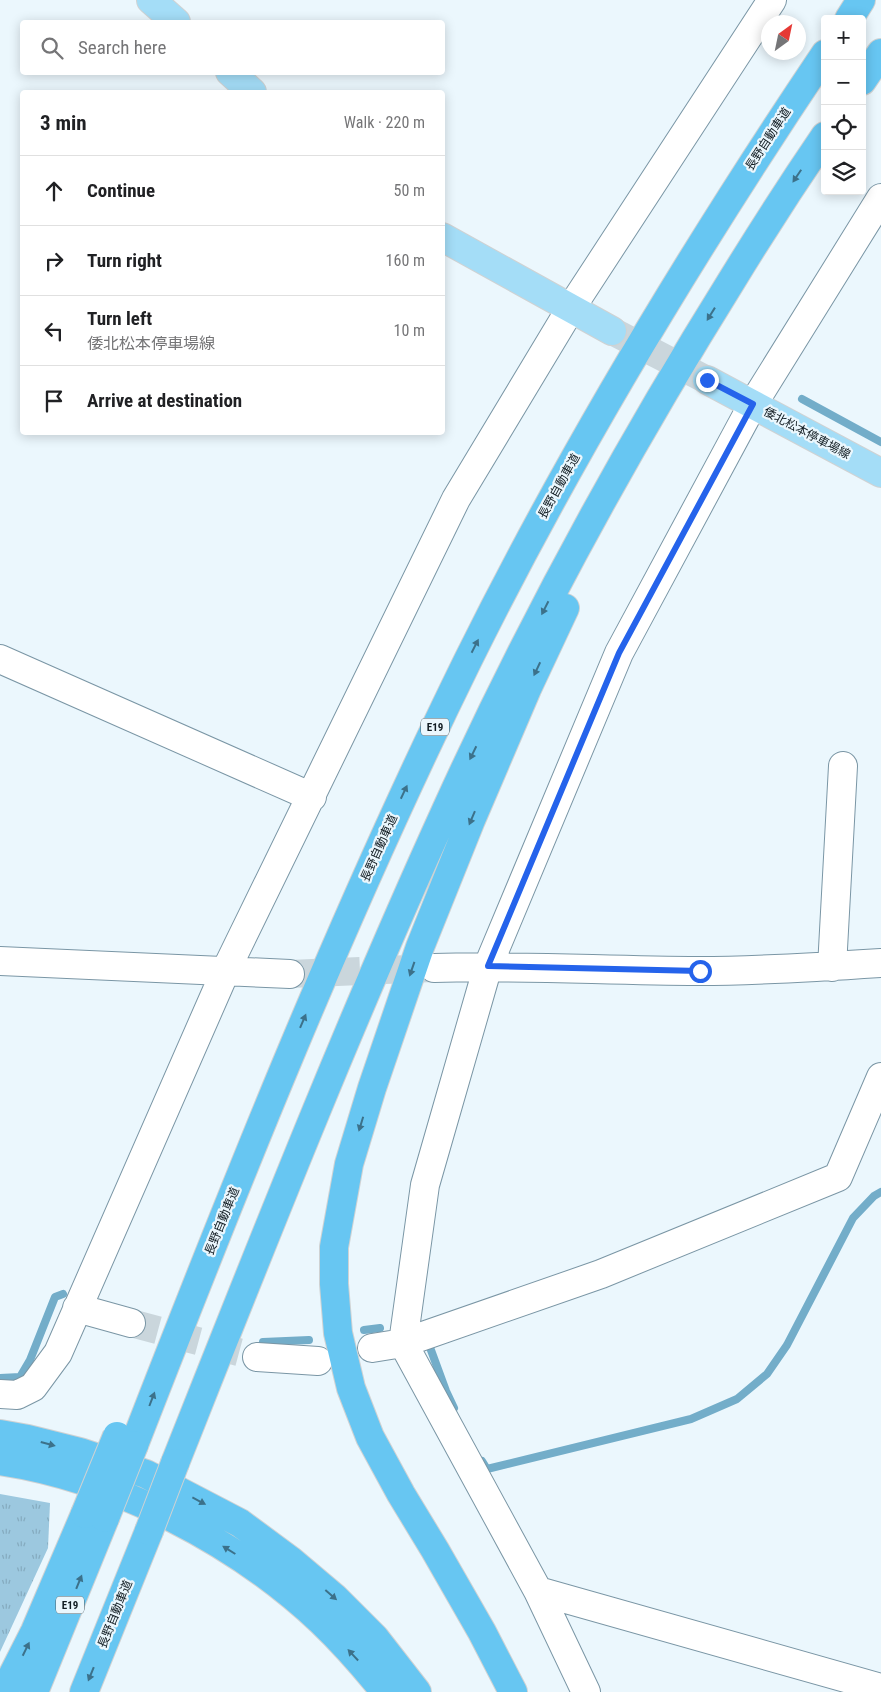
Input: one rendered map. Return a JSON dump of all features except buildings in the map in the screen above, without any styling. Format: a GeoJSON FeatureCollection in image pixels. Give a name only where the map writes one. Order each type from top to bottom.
{"type":"FeatureCollection","features":[{"type":"Feature","properties":{"kind":"highway"},"geometry":{"type":"LineString","coordinates":[[852,15],[861,0]]}},
{"type":"Feature","properties":{"kind":"highway"},"geometry":{"type":"LineString","coordinates":[[866,75],[881,53]]}},
{"type":"Feature","properties":{"kind":"highway","name":"長野自動車道"},"geometry":{"type":"LineString","coordinates":[[34,1692],[95,1516],[126,1440],[226,1210],[293,1045],[405,789],[468,659],[527,544],[582,444],[659,312],[758,153],[821,60]]}},
{"type":"Feature","properties":{"kind":"highway","name":"長野自動車道"},"geometry":{"type":"LineString","coordinates":[[84,1692],[301,1145],[446,809],[513,670],[622,463],[699,333],[821,142]]}},
{"type":"Feature","properties":{"kind":"highway"},"geometry":{"type":"LineString","coordinates":[[513,1692],[482,1632],[401,1494],[370,1437],[351,1388],[338,1333],[334,1284],[334,1247],[348,1164],[420,947],[471,820],[527,689],[580,575],[622,463]]}},
{"type":"Feature","properties":{"kind":"highway"},"geometry":{"type":"LineString","coordinates":[[0,1434],[28,1438],[80,1452],[146,1474],[240,1524],[290,1560],[335,1598],[375,1638],[418,1692]]}},
{"type":"Feature","properties":{"kind":"highway"},"geometry":{"type":"LineString","coordinates":[[0,1462],[20,1464],[72,1477],[134,1500],[189,1527],[229,1550],[274,1581],[321,1621],[358,1659],[384,1692]]}},
{"type":"Feature","properties":{"kind":"highway"},"geometry":{"type":"LineString","coordinates":[[4,1692],[95,1516]]}},
{"type":"Feature","properties":{"kind":"main road"},"geometry":{"type":"LineString","coordinates":[[151,0],[174,20]]}},
{"type":"Feature","properties":{"kind":"main road"},"geometry":{"type":"LineString","coordinates":[[233,75],[250,90]]}},
{"type":"Feature","properties":{"kind":"main road"},"geometry":{"type":"LineString","coordinates":[[445,239],[612,331]]}},
{"type":"Feature","properties":{"kind":"main road","name":"倭北松本停車場線"},"geometry":{"type":"LineString","coordinates":[[707,380],[881,473]]}},
{"type":"Feature","properties":{"kind":"street"},"geometry":{"type":"LineString","coordinates":[[0,1394],[17,1395],[33,1387],[58,1353],[225,972],[456,499],[571,308],[772,0]]}},
{"type":"Feature","properties":{"kind":"street"},"geometry":{"type":"LineString","coordinates":[[586,1692],[538,1591],[403,1343],[426,1186],[488,966],[619,653],[753,404],[881,198]]}},
{"type":"Feature","properties":{"kind":"street"},"geometry":{"type":"LineString","coordinates":[[0,658],[312,797]]}},
{"type":"Feature","properties":{"kind":"street"},"geometry":{"type":"LineString","coordinates":[[832,967],[843,766]]}},
{"type":"Feature","properties":{"kind":"street"},"geometry":{"type":"LineString","coordinates":[[0,961],[290,974]]}},
{"type":"Feature","properties":{"kind":"street"},"geometry":{"type":"LineString","coordinates":[[434,968],[488,966],[700,971],[832,967],[881,963]]}},
{"type":"Feature","properties":{"kind":"street"},"geometry":{"type":"LineString","coordinates":[[372,1348],[403,1343],[601,1274],[838,1177],[881,1078]]}},
{"type":"Feature","properties":{"kind":"street"},"geometry":{"type":"LineString","coordinates":[[77,1308],[131,1323]]}},
{"type":"Feature","properties":{"kind":"street"},"geometry":{"type":"LineString","coordinates":[[258,1357],[318,1361]]}},
{"type":"Feature","properties":{"kind":"street"},"geometry":{"type":"LineString","coordinates":[[538,1591],[881,1688]]}},
{"type":"Feature","properties":{"kind":"green space"},"geometry":{"type":"Polygon","coordinates":[[[0,1494],[50,1503],[48,1548],[0,1652],[0,1494]]]}},
{"type":"Feature","properties":{"kind":"waterway"},"geometry":{"type":"LineString","coordinates":[[802,399],[881,442]]}},
{"type":"Feature","properties":{"kind":"waterway"},"geometry":{"type":"LineString","coordinates":[[482,1461],[487,1469],[691,1419],[737,1399],[767,1374],[787,1345],[853,1218],[874,1196],[881,1192]]}},
{"type":"Feature","properties":{"kind":"waterway"},"geometry":{"type":"LineString","coordinates":[[0,1378],[20,1377],[30,1360],[55,1297],[63,1294]]}},
{"type":"Feature","properties":{"kind":"waterway"},"geometry":{"type":"LineString","coordinates":[[364,1330],[380,1328]]}},
{"type":"Feature","properties":{"kind":"waterway"},"geometry":{"type":"LineString","coordinates":[[263,1342],[309,1340]]}},
{"type":"Feature","properties":{"kind":"waterway"},"geometry":{"type":"LineString","coordinates":[[428,1342],[454,1408]]}},
{"type":"Feature","properties":{"kind":"tunnel"},"geometry":{"type":"LineString","coordinates":[[612,331],[707,380]]}},
{"type":"Feature","properties":{"kind":"tunnel"},"geometry":{"type":"LineString","coordinates":[[290,974],[434,968]]}},
{"type":"Feature","properties":{"kind":"tunnel"},"geometry":{"type":"LineString","coordinates":[[131,1323],[257,1357]]}},
{"type":"Feature","properties":{"kind":"route"},"geometry":{"type":"LineString","coordinates":[[700,971],[488,966],[619,653],[753,404],[707,380]]}}]}
